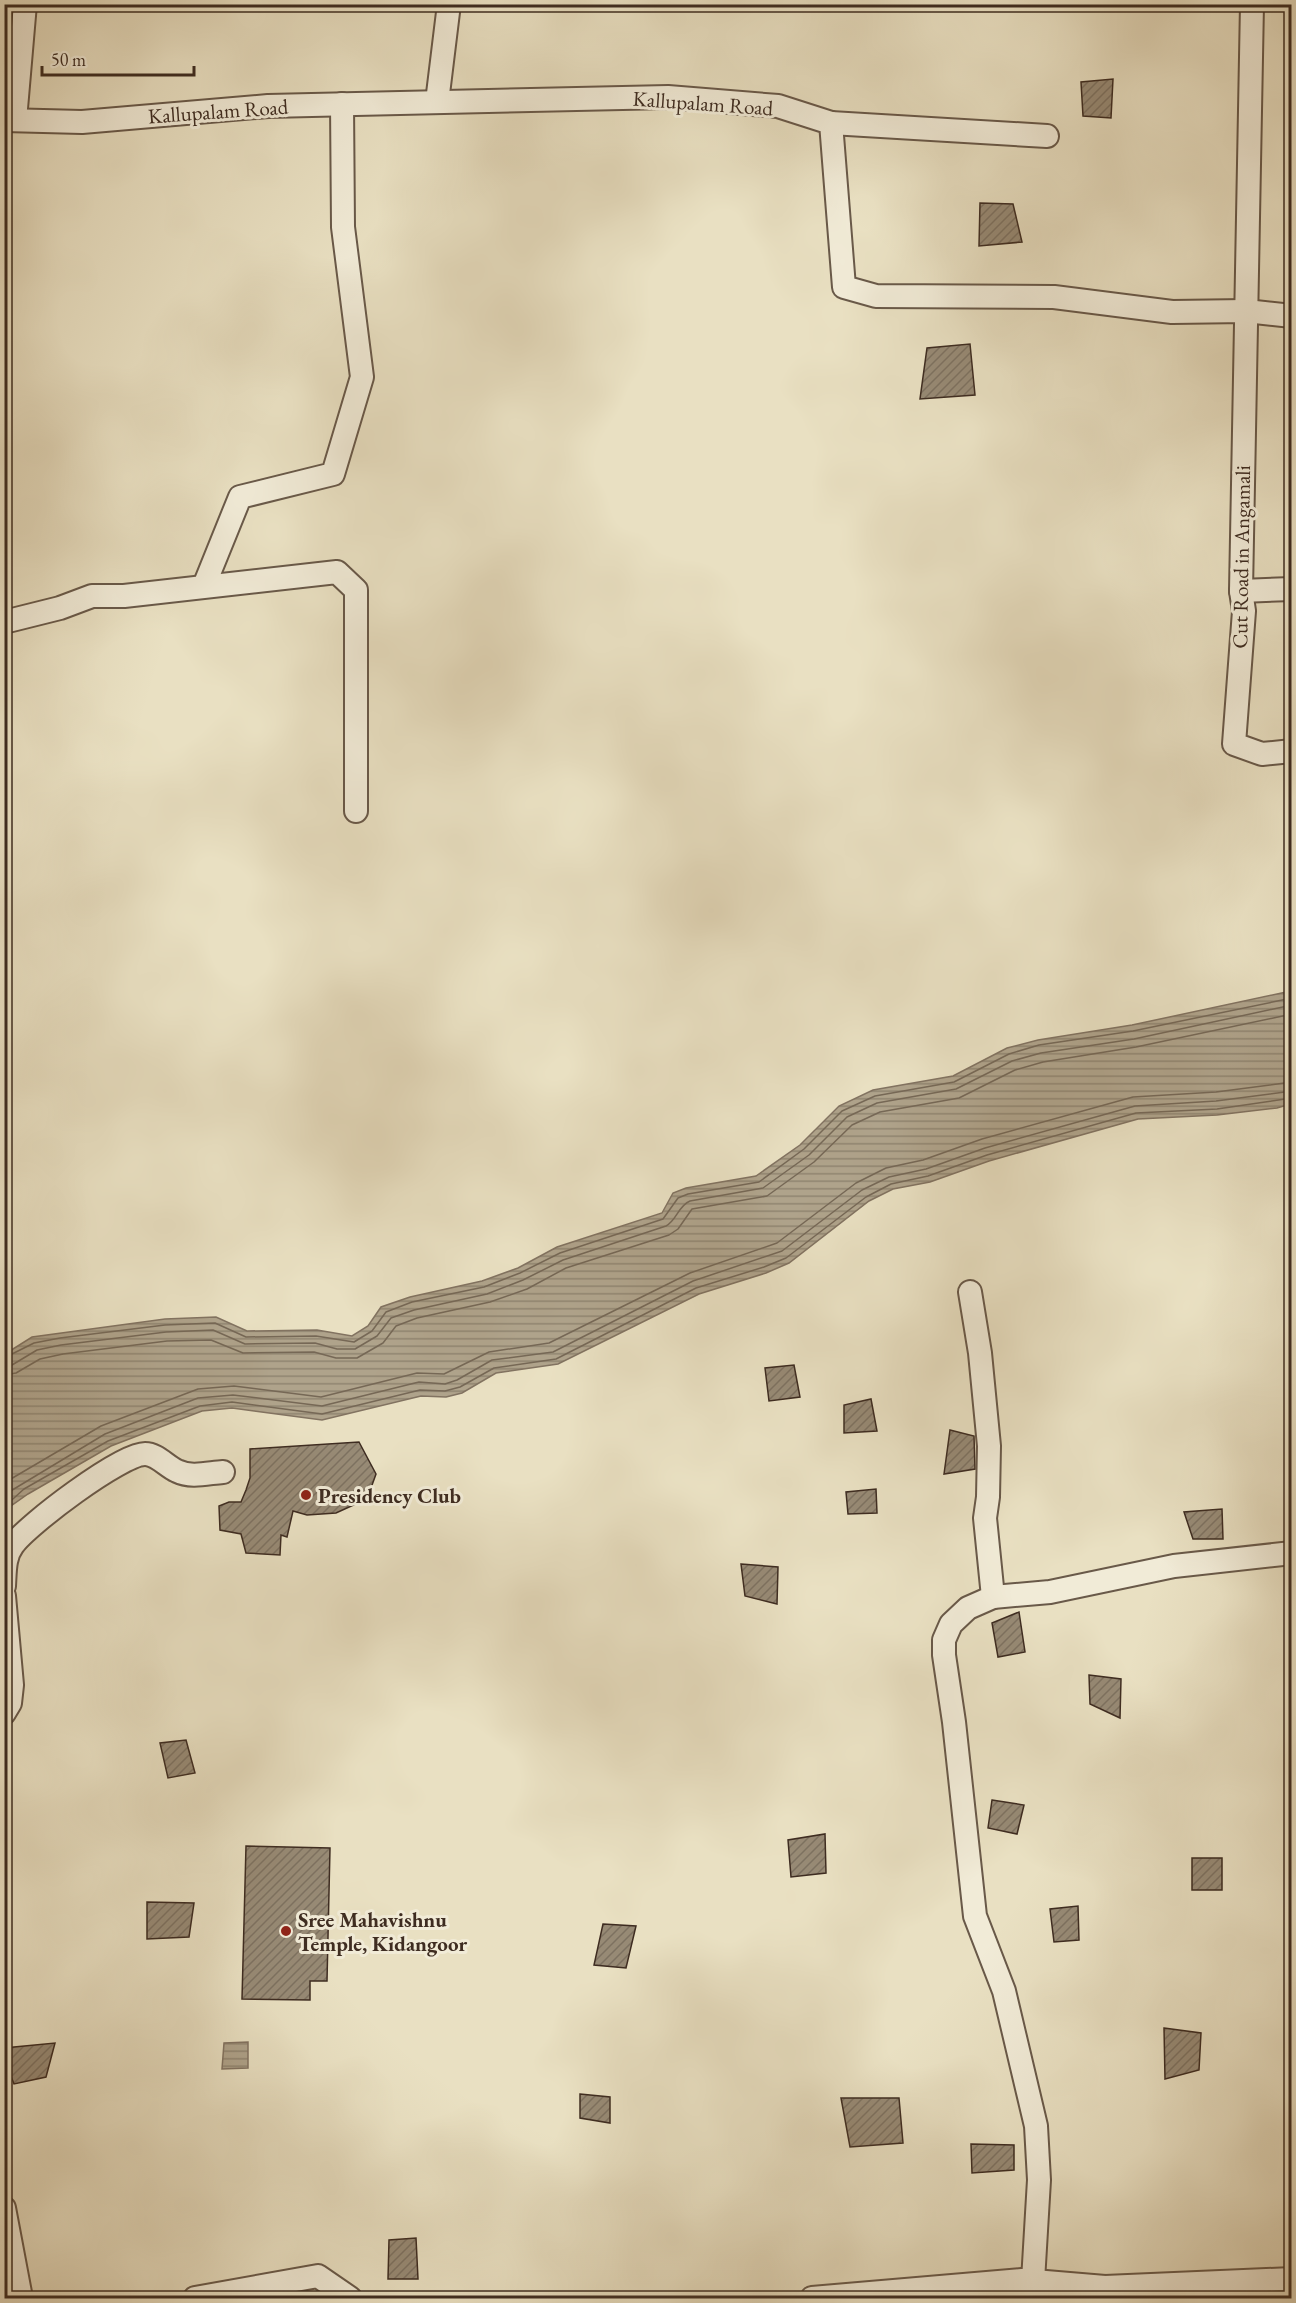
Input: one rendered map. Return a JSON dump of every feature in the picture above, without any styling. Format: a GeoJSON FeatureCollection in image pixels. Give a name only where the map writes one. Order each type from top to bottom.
{"type":"FeatureCollection","features":[{"type":"Feature","properties":{"kind":"street"},"geometry":{"type":"LineString","coordinates":[[10,120],[25,4]]}},
{"type":"Feature","properties":{"kind":"street"},"geometry":{"type":"LineString","coordinates":[[437,102],[448,4]]}},
{"type":"Feature","properties":{"kind":"street","name":"Cut Road in Angamali"},"geometry":{"type":"LineString","coordinates":[[1252,4],[1241,591],[1244,611],[1234,744],[1262,754],[1292,751]]}},
{"type":"Feature","properties":{"kind":"street","name":"Kallupalam Road"},"geometry":{"type":"LineString","coordinates":[[10,120],[82,122],[268,106],[669,97],[778,106],[831,123],[1047,136]]}},
{"type":"Feature","properties":{"kind":"street"},"geometry":{"type":"LineString","coordinates":[[204,586],[240,497],[333,474],[362,377],[343,227],[342,104]]}},
{"type":"Feature","properties":{"kind":"street"},"geometry":{"type":"LineString","coordinates":[[831,123],[844,287],[876,296],[1054,297],[1172,312],[1246,311],[1292,316]]}},
{"type":"Feature","properties":{"kind":"street"},"geometry":{"type":"LineString","coordinates":[[4,622],[60,608],[92,596],[124,596],[337,572],[356,590],[356,811]]}},
{"type":"Feature","properties":{"kind":"street"},"geometry":{"type":"LineString","coordinates":[[1241,591],[1292,589]]}},
{"type":"Feature","properties":{"kind":"street"},"geometry":{"type":"LineString","coordinates":[[970,1293],[980,1353],[989,1446],[988,1497],[985,1518],[993,1597]]}},
{"type":"Feature","properties":{"kind":"street"},"geometry":{"type":"LineString","coordinates":[[4,1586],[6,1561],[13,1544],[53,1509],[122,1463],[143,1454],[152,1455],[187,1474],[223,1472]]}},
{"type":"Feature","properties":{"kind":"street"},"geometry":{"type":"LineString","coordinates":[[1033,2281],[1039,2180],[1036,2126],[1004,1991],[975,1916],[944,1640],[951,1624],[968,1608],[993,1597],[1050,1592],[1174,1566],[1292,1552]]}},
{"type":"Feature","properties":{"kind":"street"},"geometry":{"type":"LineString","coordinates":[[4,1596],[12,1685],[10,1703],[4,1713]]}},
{"type":"Feature","properties":{"kind":"street"},"geometry":{"type":"LineString","coordinates":[[4,2208],[21,2298]]}},
{"type":"Feature","properties":{"kind":"street"},"geometry":{"type":"LineString","coordinates":[[195,2298],[318,2276],[350,2298]]}},
{"type":"Feature","properties":{"kind":"street"},"geometry":{"type":"LineString","coordinates":[[812,2298],[1005,2290],[1033,2281],[1106,2287],[1292,2278]]}},
{"type":"Feature","properties":{"kind":"water"},"geometry":{"type":"Polygon","coordinates":[[[1291,991],[1291,1104],[1277,1108],[1217,1115],[1138,1119],[989,1161],[930,1182],[893,1189],[869,1201],[789,1263],[766,1273],[699,1294],[558,1364],[496,1373],[462,1393],[446,1397],[421,1396],[322,1420],[232,1408],[202,1411],[111,1446],[11,1506],[5,1522],[5,1354],[32,1337],[165,1319],[216,1317],[247,1331],[317,1330],[352,1336],[368,1326],[381,1307],[410,1297],[482,1281],[518,1268],[557,1247],[662,1213],[673,1193],[686,1188],[756,1176],[800,1145],[839,1106],[873,1090],[953,1076],[1007,1048],[1038,1040],[1132,1025],[1291,991]]]}},
{"type":"Feature","properties":{"kind":"water"},"geometry":{"type":"Polygon","coordinates":[[[248,2042],[248,2068],[222,2069],[224,2043],[248,2042]]]}},
{"type":"Feature","properties":{"kind":"building"},"geometry":{"type":"Polygon","coordinates":[[[1113,79],[1111,118],[1083,116],[1081,82],[1113,79]]]}},
{"type":"Feature","properties":{"kind":"building"},"geometry":{"type":"Polygon","coordinates":[[[980,203],[1013,204],[1022,242],[979,246],[980,203]]]}},
{"type":"Feature","properties":{"kind":"building"},"geometry":{"type":"Polygon","coordinates":[[[970,344],[975,395],[920,399],[927,348],[970,344]]]}},
{"type":"Feature","properties":{"kind":"building"},"geometry":{"type":"Polygon","coordinates":[[[794,1365],[800,1397],[769,1401],[765,1368],[794,1365]]]}},
{"type":"Feature","properties":{"kind":"building"},"geometry":{"type":"Polygon","coordinates":[[[871,1399],[877,1431],[844,1433],[844,1405],[871,1399]]]}},
{"type":"Feature","properties":{"kind":"building"},"geometry":{"type":"Polygon","coordinates":[[[950,1430],[974,1436],[975,1469],[944,1474],[950,1430]]]}},
{"type":"Feature","properties":{"kind":"building","name":"Presidency Club"},"geometry":{"type":"Polygon","coordinates":[[[359,1442],[376,1474],[367,1499],[336,1513],[307,1515],[293,1511],[287,1537],[281,1535],[280,1555],[246,1553],[241,1534],[220,1530],[219,1506],[229,1502],[241,1502],[246,1490],[250,1478],[250,1449],[359,1442]]]}},
{"type":"Feature","properties":{"kind":"building"},"geometry":{"type":"Polygon","coordinates":[[[876,1489],[877,1513],[848,1514],[846,1492],[876,1489]]]}},
{"type":"Feature","properties":{"kind":"building"},"geometry":{"type":"Polygon","coordinates":[[[1222,1509],[1223,1539],[1193,1539],[1184,1512],[1222,1509]]]}},
{"type":"Feature","properties":{"kind":"building"},"geometry":{"type":"Polygon","coordinates":[[[741,1564],[778,1567],[777,1604],[745,1596],[741,1564]]]}},
{"type":"Feature","properties":{"kind":"building"},"geometry":{"type":"Polygon","coordinates":[[[1019,1612],[1025,1652],[998,1657],[992,1623],[1019,1612]]]}},
{"type":"Feature","properties":{"kind":"building"},"geometry":{"type":"Polygon","coordinates":[[[1089,1675],[1121,1679],[1120,1718],[1090,1704],[1089,1675]]]}},
{"type":"Feature","properties":{"kind":"building"},"geometry":{"type":"Polygon","coordinates":[[[186,1740],[195,1773],[168,1778],[160,1743],[186,1740]]]}},
{"type":"Feature","properties":{"kind":"building"},"geometry":{"type":"Polygon","coordinates":[[[992,1800],[1024,1805],[1017,1834],[988,1828],[992,1800]]]}},
{"type":"Feature","properties":{"kind":"building"},"geometry":{"type":"Polygon","coordinates":[[[825,1834],[826,1873],[791,1877],[788,1840],[825,1834]]]}},
{"type":"Feature","properties":{"kind":"building","name":"Sree Mahavishnu Temple, Kidangoor"},"geometry":{"type":"Polygon","coordinates":[[[246,1846],[330,1848],[327,1981],[310,1981],[310,2000],[242,1999],[246,1846]]]}},
{"type":"Feature","properties":{"kind":"building"},"geometry":{"type":"Polygon","coordinates":[[[1192,1858],[1222,1858],[1222,1890],[1192,1890],[1192,1858]]]}},
{"type":"Feature","properties":{"kind":"building"},"geometry":{"type":"Polygon","coordinates":[[[147,1902],[194,1903],[189,1937],[147,1939],[147,1902]]]}},
{"type":"Feature","properties":{"kind":"building"},"geometry":{"type":"Polygon","coordinates":[[[1078,1906],[1079,1940],[1054,1942],[1050,1909],[1078,1906]]]}},
{"type":"Feature","properties":{"kind":"building"},"geometry":{"type":"Polygon","coordinates":[[[603,1924],[636,1926],[626,1968],[594,1965],[603,1924]]]}},
{"type":"Feature","properties":{"kind":"building"},"geometry":{"type":"Polygon","coordinates":[[[1164,2028],[1201,2033],[1199,2070],[1165,2079],[1164,2028]]]}},
{"type":"Feature","properties":{"kind":"building"},"geometry":{"type":"Polygon","coordinates":[[[55,2043],[46,2077],[14,2084],[4,2058],[4,2048],[55,2043]]]}},
{"type":"Feature","properties":{"kind":"building"},"geometry":{"type":"Polygon","coordinates":[[[580,2094],[610,2097],[610,2123],[580,2118],[580,2094]]]}},
{"type":"Feature","properties":{"kind":"building"},"geometry":{"type":"Polygon","coordinates":[[[841,2098],[899,2098],[903,2143],[850,2147],[841,2098]]]}},
{"type":"Feature","properties":{"kind":"building"},"geometry":{"type":"Polygon","coordinates":[[[971,2144],[1014,2145],[1014,2170],[972,2173],[971,2144]]]}},
{"type":"Feature","properties":{"kind":"building"},"geometry":{"type":"Polygon","coordinates":[[[416,2238],[418,2279],[388,2279],[389,2240],[416,2238]]]}},
{"type":"Feature","properties":{"kind":"place","name":"Presidency Club"},"geometry":{"type":"Point","coordinates":[306,1495]}},
{"type":"Feature","properties":{"kind":"place","name":"Sree Mahavishnu Temple, Kidangoor"},"geometry":{"type":"Point","coordinates":[286,1931]}}]}
